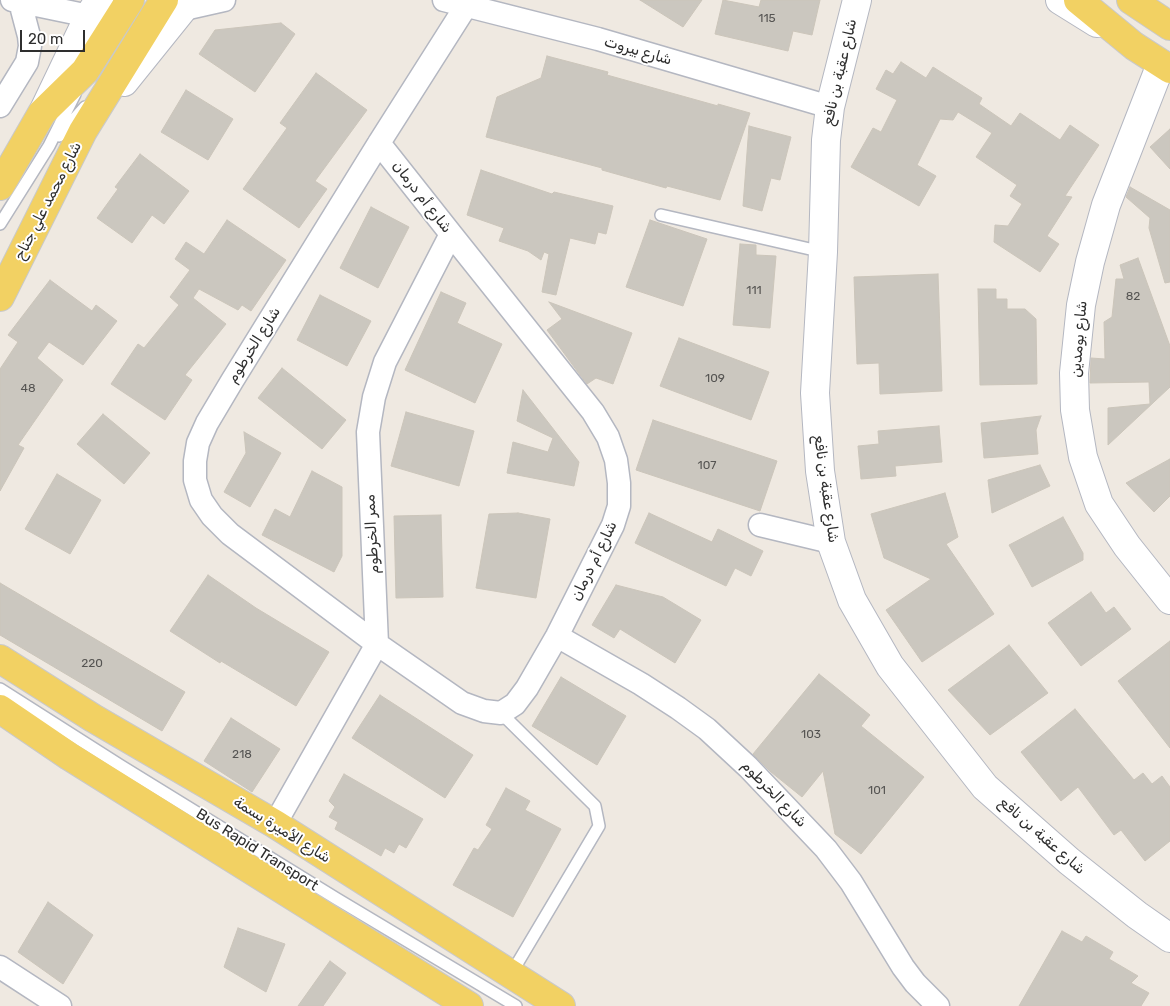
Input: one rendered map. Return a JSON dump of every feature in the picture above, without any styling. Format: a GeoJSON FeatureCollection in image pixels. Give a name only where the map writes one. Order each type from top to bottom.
{"type":"FeatureCollection","features":[{"type":"Feature","properties":{"kind":"main road"},"geometry":{"type":"LineString","coordinates":[[0,186],[42,113],[85,72],[130,0]]}},
{"type":"Feature","properties":{"kind":"main road"},"geometry":{"type":"LineString","coordinates":[[1078,0],[1134,46],[1166,66]]}},
{"type":"Feature","properties":{"kind":"main road"},"geometry":{"type":"LineString","coordinates":[[1132,0],[1170,25]]}},
{"type":"Feature","properties":{"kind":"main road","name":"شارع محمد علي جناح"},"geometry":{"type":"LineString","coordinates":[[0,297],[83,131],[125,62],[179,3]]}},
{"type":"Feature","properties":{"kind":"main road","name":"شارع الأميرة بسمة"},"geometry":{"type":"LineString","coordinates":[[0,659],[93,718],[275,824],[561,1006]]}},
{"type":"Feature","properties":{"kind":"main road"},"geometry":{"type":"LineString","coordinates":[[0,709],[78,761],[467,1005]]}},
{"type":"Feature","properties":{"kind":"street"},"geometry":{"type":"LineString","coordinates":[[179,3],[224,0]]}},
{"type":"Feature","properties":{"kind":"street","name":"شارع بيروت"},"geometry":{"type":"LineString","coordinates":[[444,0],[600,34],[669,46],[832,99]]}},
{"type":"Feature","properties":{"kind":"street","name":"شارع بيروت"},"geometry":{"type":"LineString","coordinates":[[494,0],[600,34]]}},
{"type":"Feature","properties":{"kind":"street","name":"شارع عقبة بن نافع"},"geometry":{"type":"LineString","coordinates":[[857,0],[832,99],[826,140],[823,252],[815,393],[820,471],[831,542],[852,600],[890,666],[985,787],[1069,862],[1170,938]]}},
{"type":"Feature","properties":{"kind":"street"},"geometry":{"type":"LineString","coordinates":[[1060,0],[1134,46]]}},
{"type":"Feature","properties":{"kind":"street"},"geometry":{"type":"LineString","coordinates":[[0,106],[27,62],[30,46],[29,36],[16,1],[94,8],[42,113]]}},
{"type":"Feature","properties":{"kind":"street","name":"شارع محمد علي جناح"},"geometry":{"type":"LineString","coordinates":[[83,131],[179,3]]}},
{"type":"Feature","properties":{"kind":"street","name":"شارع الخرطوم"},"geometry":{"type":"LineString","coordinates":[[377,644],[230,534],[212,516],[201,500],[194,461],[198,444],[207,423],[379,143],[466,6]]}},
{"type":"Feature","properties":{"kind":"street","name":"شارع بومدين"},"geometry":{"type":"LineString","coordinates":[[1166,66],[1119,168],[1106,205],[1081,305],[1074,372],[1075,410],[1083,457],[1099,504],[1126,546],[1170,600]]}},
{"type":"Feature","properties":{"kind":"street","name":"شارع أم درمان"},"geometry":{"type":"LineString","coordinates":[[379,143],[594,412],[608,437],[616,460],[619,483],[618,506],[613,525],[557,636],[527,688],[515,704],[501,713]]}},
{"type":"Feature","properties":{"kind":"street","name":"ممر الخرطوم"},"geometry":{"type":"LineString","coordinates":[[377,644],[368,432],[374,397],[385,362],[450,234]]}},
{"type":"Feature","properties":{"kind":"street"},"geometry":{"type":"LineString","coordinates":[[760,525],[831,542]]}},
{"type":"Feature","properties":{"kind":"street","name":"شارع الخرطوم"},"geometry":{"type":"LineString","coordinates":[[557,636],[641,684],[678,708],[708,729],[748,767],[826,849],[851,882],[903,967],[915,983],[938,1006]]}},
{"type":"Feature","properties":{"kind":"street"},"geometry":{"type":"LineString","coordinates":[[275,824],[377,644],[462,703],[484,711],[501,713]]}},
{"type":"Feature","properties":{"kind":"street"},"geometry":{"type":"LineString","coordinates":[[0,967],[60,1006]]}},
{"type":"Feature","properties":{"kind":"lane"},"geometry":{"type":"LineString","coordinates":[[49,146],[125,62]]}},
{"type":"Feature","properties":{"kind":"lane"},"geometry":{"type":"LineString","coordinates":[[0,224],[49,146],[85,72]]}},
{"type":"Feature","properties":{"kind":"lane"},"geometry":{"type":"LineString","coordinates":[[661,215],[823,252]]}},
{"type":"Feature","properties":{"kind":"lane","name":"Bus Rapid Transport"},"geometry":{"type":"LineString","coordinates":[[0,689],[329,894],[516,1006]]}},
{"type":"Feature","properties":{"kind":"lane"},"geometry":{"type":"LineString","coordinates":[[501,713],[595,806],[598,826],[510,975]]}},
{"type":"Feature","properties":{"kind":"building"},"geometry":{"type":"Polygon","coordinates":[[[640,0],[702,0],[683,27],[640,0]]]}},
{"type":"Feature","properties":{"kind":"building"},"geometry":{"type":"Polygon","coordinates":[[[723,0],[759,7],[761,0],[820,0],[812,35],[793,31],[788,51],[715,34],[723,0]]]}},
{"type":"Feature","properties":{"kind":"building"},"geometry":{"type":"Polygon","coordinates":[[[281,23],[295,34],[255,92],[199,54],[215,30],[281,23]]]}},
{"type":"Feature","properties":{"kind":"building"},"geometry":{"type":"Polygon","coordinates":[[[547,56],[608,72],[607,75],[750,113],[720,200],[667,186],[666,188],[602,170],[602,168],[486,137],[497,97],[541,78],[547,56]]]}},
{"type":"Feature","properties":{"kind":"building"},"geometry":{"type":"Polygon","coordinates":[[[901,62],[926,78],[933,67],[982,98],[979,104],[1011,126],[1020,113],[1060,140],[1070,125],[1099,145],[1065,196],[1072,197],[1047,236],[1059,244],[1040,272],[994,242],[995,225],[1008,226],[1022,204],[1010,196],[1017,185],[976,157],[992,133],[958,112],[953,120],[940,119],[917,165],[936,176],[919,206],[851,167],[873,128],[881,132],[897,100],[876,89],[886,70],[893,74],[901,62]]]}},
{"type":"Feature","properties":{"kind":"building"},"geometry":{"type":"Polygon","coordinates":[[[316,73],[367,110],[315,181],[327,189],[299,228],[243,189],[287,128],[280,123],[316,73]]]}},
{"type":"Feature","properties":{"kind":"building"},"geometry":{"type":"Polygon","coordinates":[[[186,90],[233,119],[208,160],[161,132],[186,90]]]}},
{"type":"Feature","properties":{"kind":"building"},"geometry":{"type":"Polygon","coordinates":[[[749,126],[791,137],[780,180],[771,178],[762,211],[743,206],[749,126]]]}},
{"type":"Feature","properties":{"kind":"building"},"geometry":{"type":"Polygon","coordinates":[[[1170,129],[1170,169],[1150,147],[1170,129]]]}},
{"type":"Feature","properties":{"kind":"building"},"geometry":{"type":"Polygon","coordinates":[[[140,154],[189,191],[164,224],[152,215],[132,243],[97,218],[118,189],[115,187],[140,154]]]}},
{"type":"Feature","properties":{"kind":"building"},"geometry":{"type":"Polygon","coordinates":[[[481,170],[552,194],[554,192],[613,206],[606,234],[598,232],[595,244],[570,238],[556,295],[542,292],[549,254],[544,252],[541,260],[528,251],[499,241],[504,228],[467,215],[481,170]]]}},
{"type":"Feature","properties":{"kind":"building"},"geometry":{"type":"Polygon","coordinates":[[[1130,187],[1170,210],[1170,282],[1165,283],[1149,228],[1150,218],[1126,197],[1130,187]]]}},
{"type":"Feature","properties":{"kind":"building"},"geometry":{"type":"Polygon","coordinates":[[[371,207],[409,227],[378,288],[340,268],[371,207]]]}},
{"type":"Feature","properties":{"kind":"building"},"geometry":{"type":"Polygon","coordinates":[[[227,220],[286,260],[251,311],[242,305],[238,310],[199,289],[193,298],[226,324],[185,375],[192,380],[165,420],[111,384],[138,344],[144,348],[179,305],[170,297],[190,270],[175,259],[186,242],[204,254],[227,220]]]}},
{"type":"Feature","properties":{"kind":"building"},"geometry":{"type":"Polygon","coordinates":[[[650,220],[707,239],[683,306],[626,287],[650,220]]]}},
{"type":"Feature","properties":{"kind":"building"},"geometry":{"type":"Polygon","coordinates":[[[740,244],[756,245],[756,255],[776,256],[770,328],[733,325],[740,244]]]}},
{"type":"Feature","properties":{"kind":"building"},"geometry":{"type":"Polygon","coordinates":[[[1138,258],[1170,346],[1170,387],[1108,445],[1108,408],[1150,404],[1149,382],[1090,383],[1091,358],[1105,359],[1104,322],[1112,317],[1116,279],[1124,279],[1120,265],[1138,258]]]}},
{"type":"Feature","properties":{"kind":"building"},"geometry":{"type":"Polygon","coordinates":[[[938,274],[942,391],[880,394],[879,363],[857,364],[854,277],[938,274]]]}},
{"type":"Feature","properties":{"kind":"building"},"geometry":{"type":"Polygon","coordinates":[[[50,280],[92,311],[96,305],[117,321],[83,365],[49,342],[37,358],[63,380],[18,445],[24,448],[0,491],[0,369],[18,342],[8,335],[50,280]]]}},
{"type":"Feature","properties":{"kind":"building"},"geometry":{"type":"Polygon","coordinates":[[[978,289],[996,289],[996,299],[1007,299],[1007,309],[1025,309],[1036,319],[1037,384],[980,385],[978,289]]]}},
{"type":"Feature","properties":{"kind":"building"},"geometry":{"type":"Polygon","coordinates":[[[441,292],[466,303],[457,323],[502,344],[475,403],[405,370],[441,292]]]}},
{"type":"Feature","properties":{"kind":"building"},"geometry":{"type":"Polygon","coordinates":[[[320,295],[371,321],[347,366],[297,340],[320,295]]]}},
{"type":"Feature","properties":{"kind":"building"},"geometry":{"type":"Polygon","coordinates":[[[549,302],[632,333],[613,384],[596,378],[587,384],[547,330],[562,319],[549,302]]]}},
{"type":"Feature","properties":{"kind":"building"},"geometry":{"type":"Polygon","coordinates":[[[679,338],[769,372],[751,420],[660,386],[679,338]]]}},
{"type":"Feature","properties":{"kind":"building"},"geometry":{"type":"Polygon","coordinates":[[[282,368],[346,420],[322,449],[258,398],[282,368]]]}},
{"type":"Feature","properties":{"kind":"building"},"geometry":{"type":"Polygon","coordinates":[[[523,390],[579,462],[574,486],[507,473],[513,442],[548,452],[553,438],[517,421],[523,390]]]}},
{"type":"Feature","properties":{"kind":"building"},"geometry":{"type":"Polygon","coordinates":[[[406,412],[474,431],[459,486],[391,466],[406,412]]]}},
{"type":"Feature","properties":{"kind":"building"},"geometry":{"type":"Polygon","coordinates":[[[103,414],[150,453],[124,484],[77,444],[103,414]]]}},
{"type":"Feature","properties":{"kind":"building"},"geometry":{"type":"Polygon","coordinates":[[[1041,416],[1036,430],[1038,454],[984,458],[981,423],[1041,416]]]}},
{"type":"Feature","properties":{"kind":"building"},"geometry":{"type":"Polygon","coordinates":[[[653,420],[777,461],[760,511],[636,470],[653,420]]]}},
{"type":"Feature","properties":{"kind":"building"},"geometry":{"type":"Polygon","coordinates":[[[939,426],[942,462],[895,466],[896,476],[861,479],[858,446],[879,444],[878,431],[939,426]]]}},
{"type":"Feature","properties":{"kind":"building"},"geometry":{"type":"Polygon","coordinates":[[[244,432],[281,453],[250,507],[224,492],[246,453],[244,432]]]}},
{"type":"Feature","properties":{"kind":"building"},"geometry":{"type":"Polygon","coordinates":[[[1170,459],[1170,496],[1154,512],[1126,483],[1170,459]]]}},
{"type":"Feature","properties":{"kind":"building"},"geometry":{"type":"Polygon","coordinates":[[[1040,465],[1050,486],[992,513],[988,480],[1040,465]]]}},
{"type":"Feature","properties":{"kind":"building"},"geometry":{"type":"Polygon","coordinates":[[[312,471],[342,487],[342,556],[334,572],[262,535],[275,509],[290,517],[312,471]]]}},
{"type":"Feature","properties":{"kind":"building"},"geometry":{"type":"Polygon","coordinates":[[[57,474],[101,500],[70,554],[25,529],[57,474]]]}},
{"type":"Feature","properties":{"kind":"building"},"geometry":{"type":"Polygon","coordinates":[[[945,493],[958,537],[946,544],[994,614],[922,662],[886,610],[931,579],[884,558],[871,514],[945,493]]]}},
{"type":"Feature","properties":{"kind":"building"},"geometry":{"type":"Polygon","coordinates":[[[518,513],[550,519],[536,598],[476,588],[489,514],[518,513]]]}},
{"type":"Feature","properties":{"kind":"building"},"geometry":{"type":"Polygon","coordinates":[[[649,513],[712,542],[718,529],[763,551],[751,576],[735,568],[726,586],[635,543],[649,513]]]}},
{"type":"Feature","properties":{"kind":"building"},"geometry":{"type":"Polygon","coordinates":[[[441,515],[443,597],[396,598],[394,516],[441,515]]]}},
{"type":"Feature","properties":{"kind":"building"},"geometry":{"type":"Polygon","coordinates":[[[1063,517],[1083,553],[1083,560],[1032,587],[1009,545],[1063,517]]]}},
{"type":"Feature","properties":{"kind":"building"},"geometry":{"type":"Polygon","coordinates":[[[208,575],[256,608],[329,652],[296,706],[221,661],[220,663],[170,631],[208,575]]]}},
{"type":"Feature","properties":{"kind":"building"},"geometry":{"type":"Polygon","coordinates":[[[0,583],[185,692],[162,731],[0,635],[0,583]]]}},
{"type":"Feature","properties":{"kind":"building"},"geometry":{"type":"Polygon","coordinates":[[[616,585],[663,597],[701,620],[675,663],[620,629],[614,638],[592,625],[616,585]]]}},
{"type":"Feature","properties":{"kind":"building"},"geometry":{"type":"Polygon","coordinates":[[[1091,592],[1106,613],[1114,607],[1131,629],[1081,666],[1048,623],[1091,592]]]}},
{"type":"Feature","properties":{"kind":"building"},"geometry":{"type":"Polygon","coordinates":[[[1170,641],[1170,748],[1118,681],[1170,641]]]}},
{"type":"Feature","properties":{"kind":"building"},"geometry":{"type":"Polygon","coordinates":[[[1009,645],[1048,693],[990,735],[948,690],[1009,645]]]}},
{"type":"Feature","properties":{"kind":"building"},"geometry":{"type":"Polygon","coordinates":[[[819,674],[870,715],[861,726],[924,777],[861,854],[835,834],[823,771],[802,797],[771,772],[753,754],[819,674]]]}},
{"type":"Feature","properties":{"kind":"building"},"geometry":{"type":"Polygon","coordinates":[[[561,677],[626,716],[597,765],[532,726],[561,677]]]}},
{"type":"Feature","properties":{"kind":"building"},"geometry":{"type":"Polygon","coordinates":[[[380,695],[473,755],[445,798],[352,738],[380,695]]]}},
{"type":"Feature","properties":{"kind":"building"},"geometry":{"type":"Polygon","coordinates":[[[1075,709],[1134,780],[1143,773],[1152,784],[1162,776],[1170,787],[1170,841],[1145,861],[1121,830],[1114,835],[1078,787],[1061,801],[1021,752],[1075,709]]]}},
{"type":"Feature","properties":{"kind":"building"},"geometry":{"type":"Polygon","coordinates":[[[231,718],[280,749],[252,792],[204,761],[231,718]]]}},
{"type":"Feature","properties":{"kind":"building"},"geometry":{"type":"Polygon","coordinates":[[[344,774],[423,819],[406,848],[399,844],[394,853],[385,848],[381,856],[335,829],[338,822],[329,817],[335,807],[329,801],[344,774]]]}},
{"type":"Feature","properties":{"kind":"building"},"geometry":{"type":"Polygon","coordinates":[[[506,788],[530,801],[525,810],[561,829],[513,917],[453,885],[474,848],[478,850],[492,829],[486,825],[506,788]]]}},
{"type":"Feature","properties":{"kind":"building"},"geometry":{"type":"Polygon","coordinates":[[[48,902],[93,935],[63,984],[18,952],[48,902]]]}},
{"type":"Feature","properties":{"kind":"building"},"geometry":{"type":"Polygon","coordinates":[[[238,928],[285,944],[266,992],[224,967],[238,928]]]}},
{"type":"Feature","properties":{"kind":"building"},"geometry":{"type":"Polygon","coordinates":[[[1062,931],[1082,942],[1086,936],[1113,952],[1109,959],[1138,976],[1131,983],[1149,993],[1141,1006],[1019,1006],[1062,931]]]}},
{"type":"Feature","properties":{"kind":"building"},"geometry":{"type":"Polygon","coordinates":[[[330,961],[346,973],[323,1006],[298,1006],[330,961]]]}}]}
